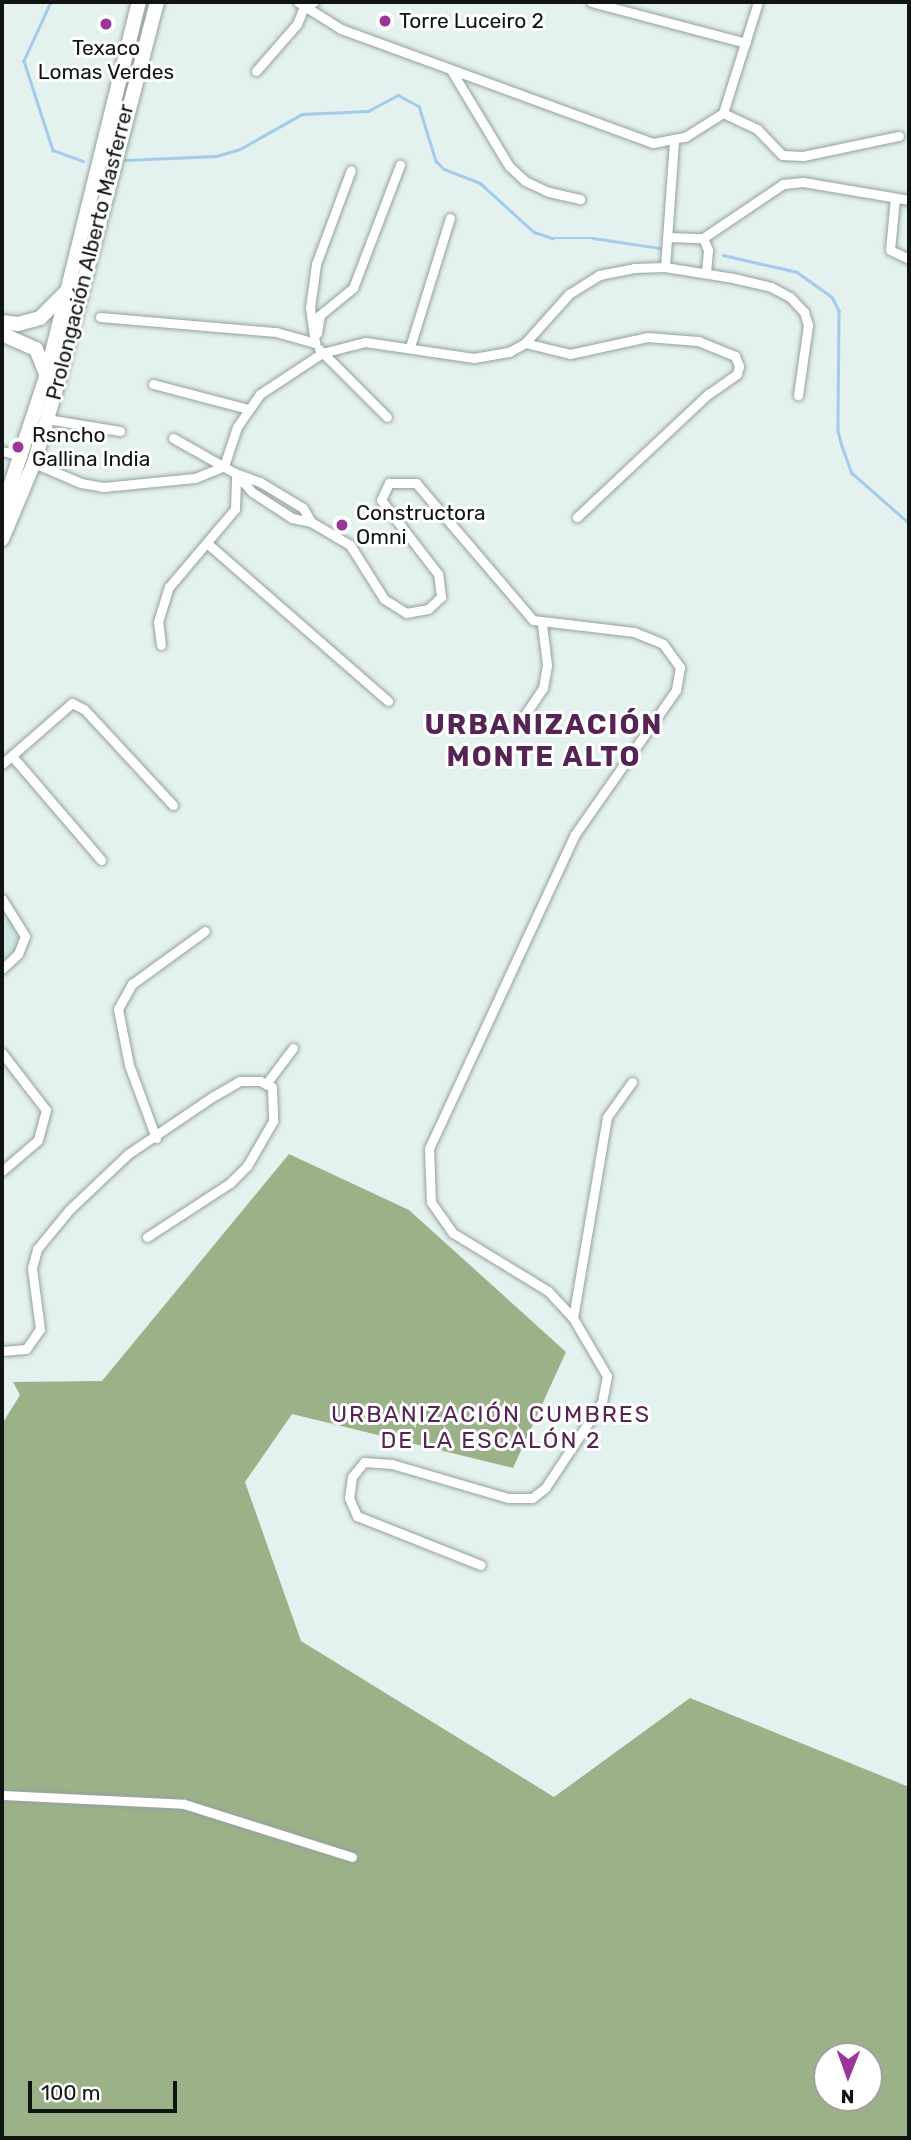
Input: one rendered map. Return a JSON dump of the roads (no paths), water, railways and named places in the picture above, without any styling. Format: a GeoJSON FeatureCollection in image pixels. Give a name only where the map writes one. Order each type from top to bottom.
{"type":"FeatureCollection","features":[{"type":"Feature","properties":{"kind":"main road","name":"Prolongación Alberto Masferrer"},"geometry":{"type":"LineString","coordinates":[[2,539],[28,459],[139,2]]}},
{"type":"Feature","properties":{"kind":"main road","name":"Prolongación Alberto Masferrer"},"geometry":{"type":"LineString","coordinates":[[2,511],[47,419],[157,2]]}},
{"type":"Feature","properties":{"kind":"main road"},"geometry":{"type":"LineString","coordinates":[[2,322],[18,324],[40,317],[68,290]]}},
{"type":"Feature","properties":{"kind":"main road"},"geometry":{"type":"LineString","coordinates":[[2,334],[36,349],[46,377]]}},
{"type":"Feature","properties":{"kind":"street"},"geometry":{"type":"LineString","coordinates":[[301,4],[314,2]]}},
{"type":"Feature","properties":{"kind":"street"},"geometry":{"type":"LineString","coordinates":[[591,2],[746,43]]}},
{"type":"Feature","properties":{"kind":"street"},"geometry":{"type":"LineString","coordinates":[[301,4],[341,29],[631,138],[674,142],[723,113],[758,2]]}},
{"type":"Feature","properties":{"kind":"street"},"geometry":{"type":"LineString","coordinates":[[256,71],[297,24],[301,4]]}},
{"type":"Feature","properties":{"kind":"street"},"geometry":{"type":"LineString","coordinates":[[452,70],[509,166],[537,187],[580,199]]}},
{"type":"Feature","properties":{"kind":"street"},"geometry":{"type":"LineString","coordinates":[[723,113],[757,130],[782,155],[803,156],[900,136]]}},
{"type":"Feature","properties":{"kind":"street"},"geometry":{"type":"LineString","coordinates":[[665,267],[674,142]]}},
{"type":"Feature","properties":{"kind":"street"},"geometry":{"type":"LineString","coordinates":[[315,343],[320,315],[353,288],[400,165]]}},
{"type":"Feature","properties":{"kind":"street"},"geometry":{"type":"LineString","coordinates":[[351,170],[316,264],[310,307],[315,343],[387,417]]}},
{"type":"Feature","properties":{"kind":"street"},"geometry":{"type":"LineString","coordinates":[[667,237],[703,238],[783,184],[803,182],[909,200]]}},
{"type":"Feature","properties":{"kind":"street"},"geometry":{"type":"LineString","coordinates":[[895,198],[890,250],[909,259]]}},
{"type":"Feature","properties":{"kind":"street"},"geometry":{"type":"LineString","coordinates":[[410,347],[450,218]]}},
{"type":"Feature","properties":{"kind":"street"},"geometry":{"type":"LineString","coordinates":[[703,238],[708,250],[706,273]]}},
{"type":"Feature","properties":{"kind":"street"},"geometry":{"type":"LineString","coordinates":[[2,451],[28,459],[81,483],[123,488],[195,478],[224,466],[248,409],[260,394],[322,353],[365,342],[474,358],[509,352],[525,343],[569,294],[599,275],[665,267],[771,287],[804,312],[808,326],[798,395]]}},
{"type":"Feature","properties":{"kind":"street"},"geometry":{"type":"LineString","coordinates":[[100,317],[276,332],[315,343]]}},
{"type":"Feature","properties":{"kind":"street"},"geometry":{"type":"LineString","coordinates":[[525,343],[570,354],[647,337],[698,341],[736,356],[739,366],[737,374],[708,394],[577,517]]}},
{"type":"Feature","properties":{"kind":"street"},"geometry":{"type":"LineString","coordinates":[[153,384],[248,409]]}},
{"type":"Feature","properties":{"kind":"street"},"geometry":{"type":"LineString","coordinates":[[47,419],[120,431]]}},
{"type":"Feature","properties":{"kind":"street"},"geometry":{"type":"LineString","coordinates":[[173,438],[235,473],[260,482],[303,508],[312,522]]}},
{"type":"Feature","properties":{"kind":"street"},"geometry":{"type":"LineString","coordinates":[[235,473],[252,492],[282,512],[312,522],[350,545],[392,606],[418,613],[441,597],[438,574],[381,500],[389,483],[416,483],[524,611],[542,624],[634,632],[663,644],[680,667],[676,690],[575,834],[461,1072],[429,1148],[427,1176],[431,1202],[453,1233],[548,1291],[573,1318],[607,1376],[602,1402],[545,1488],[532,1498],[508,1499],[393,1464],[364,1462],[352,1477],[349,1498],[357,1516],[481,1564]]}},
{"type":"Feature","properties":{"kind":"street"},"geometry":{"type":"LineString","coordinates":[[161,645],[158,622],[169,587],[208,544],[234,509],[238,491],[235,473]]}},
{"type":"Feature","properties":{"kind":"street"},"geometry":{"type":"LineString","coordinates":[[208,544],[388,701]]}},
{"type":"Feature","properties":{"kind":"street"},"geometry":{"type":"LineString","coordinates":[[518,725],[543,688],[547,665],[542,624]]}},
{"type":"Feature","properties":{"kind":"street"},"geometry":{"type":"LineString","coordinates":[[2,764],[72,704],[84,709],[173,805]]}},
{"type":"Feature","properties":{"kind":"street"},"geometry":{"type":"LineString","coordinates":[[12,756],[101,860]]}},
{"type":"Feature","properties":{"kind":"street"},"geometry":{"type":"LineString","coordinates":[[2,899],[25,936],[18,954],[2,969]]}},
{"type":"Feature","properties":{"kind":"street"},"geometry":{"type":"LineString","coordinates":[[156,1138],[129,1065],[118,1009],[132,984],[205,931]]}},
{"type":"Feature","properties":{"kind":"street"},"geometry":{"type":"LineString","coordinates":[[266,1084],[293,1048]]}},
{"type":"Feature","properties":{"kind":"street"},"geometry":{"type":"LineString","coordinates":[[2,1053],[46,1110],[38,1140],[2,1171]]}},
{"type":"Feature","properties":{"kind":"street"},"geometry":{"type":"LineString","coordinates":[[2,1351],[26,1349],[40,1329],[32,1268],[48,1232],[128,1154],[240,1081],[272,1087],[276,1104],[273,1121],[247,1166],[230,1184],[147,1237]]}},
{"type":"Feature","properties":{"kind":"street"},"geometry":{"type":"LineString","coordinates":[[573,1318],[607,1116],[632,1082]]}},
{"type":"Feature","properties":{"kind":"street"},"geometry":{"type":"LineString","coordinates":[[2,1794],[184,1804],[352,1857]]}},
{"type":"Feature","properties":{"kind":"waterway"},"geometry":{"type":"LineString","coordinates":[[51,2],[24,61],[53,150],[83,161]]}},
{"type":"Feature","properties":{"kind":"waterway"},"geometry":{"type":"LineString","coordinates":[[125,160],[216,156],[240,149],[302,114],[368,111],[398,95],[419,106],[436,161],[444,169],[480,183],[534,232],[553,238],[593,238],[660,248]]}},
{"type":"Feature","properties":{"kind":"waterway"},"geometry":{"type":"LineString","coordinates":[[723,255],[797,272],[832,297],[839,311],[838,431],[842,446],[852,473],[909,523]]}},
{"type":"Feature","properties":{"kind":"place","name":"Torre Luceiro 2"},"geometry":{"type":"Point","coordinates":[385,21]}},
{"type":"Feature","properties":{"kind":"place","name":"Texaco Lomas Verdes"},"geometry":{"type":"Point","coordinates":[106,24]}},
{"type":"Feature","properties":{"kind":"place","name":"Rsncho Gallina India"},"geometry":{"type":"Point","coordinates":[18,447]}},
{"type":"Feature","properties":{"kind":"place","name":"Constructora Omni"},"geometry":{"type":"Point","coordinates":[342,525]}},
{"type":"Feature","properties":{"kind":"district","name":"URBANIZACIÓN MONTE ALTO"},"geometry":{"type":"Point","coordinates":[544,741]}},
{"type":"Feature","properties":{"kind":"district","name":"URBANIZACIÓN CUMBRES DE LA ESCALÓN 2"},"geometry":{"type":"Point","coordinates":[491,1427]}}]}
